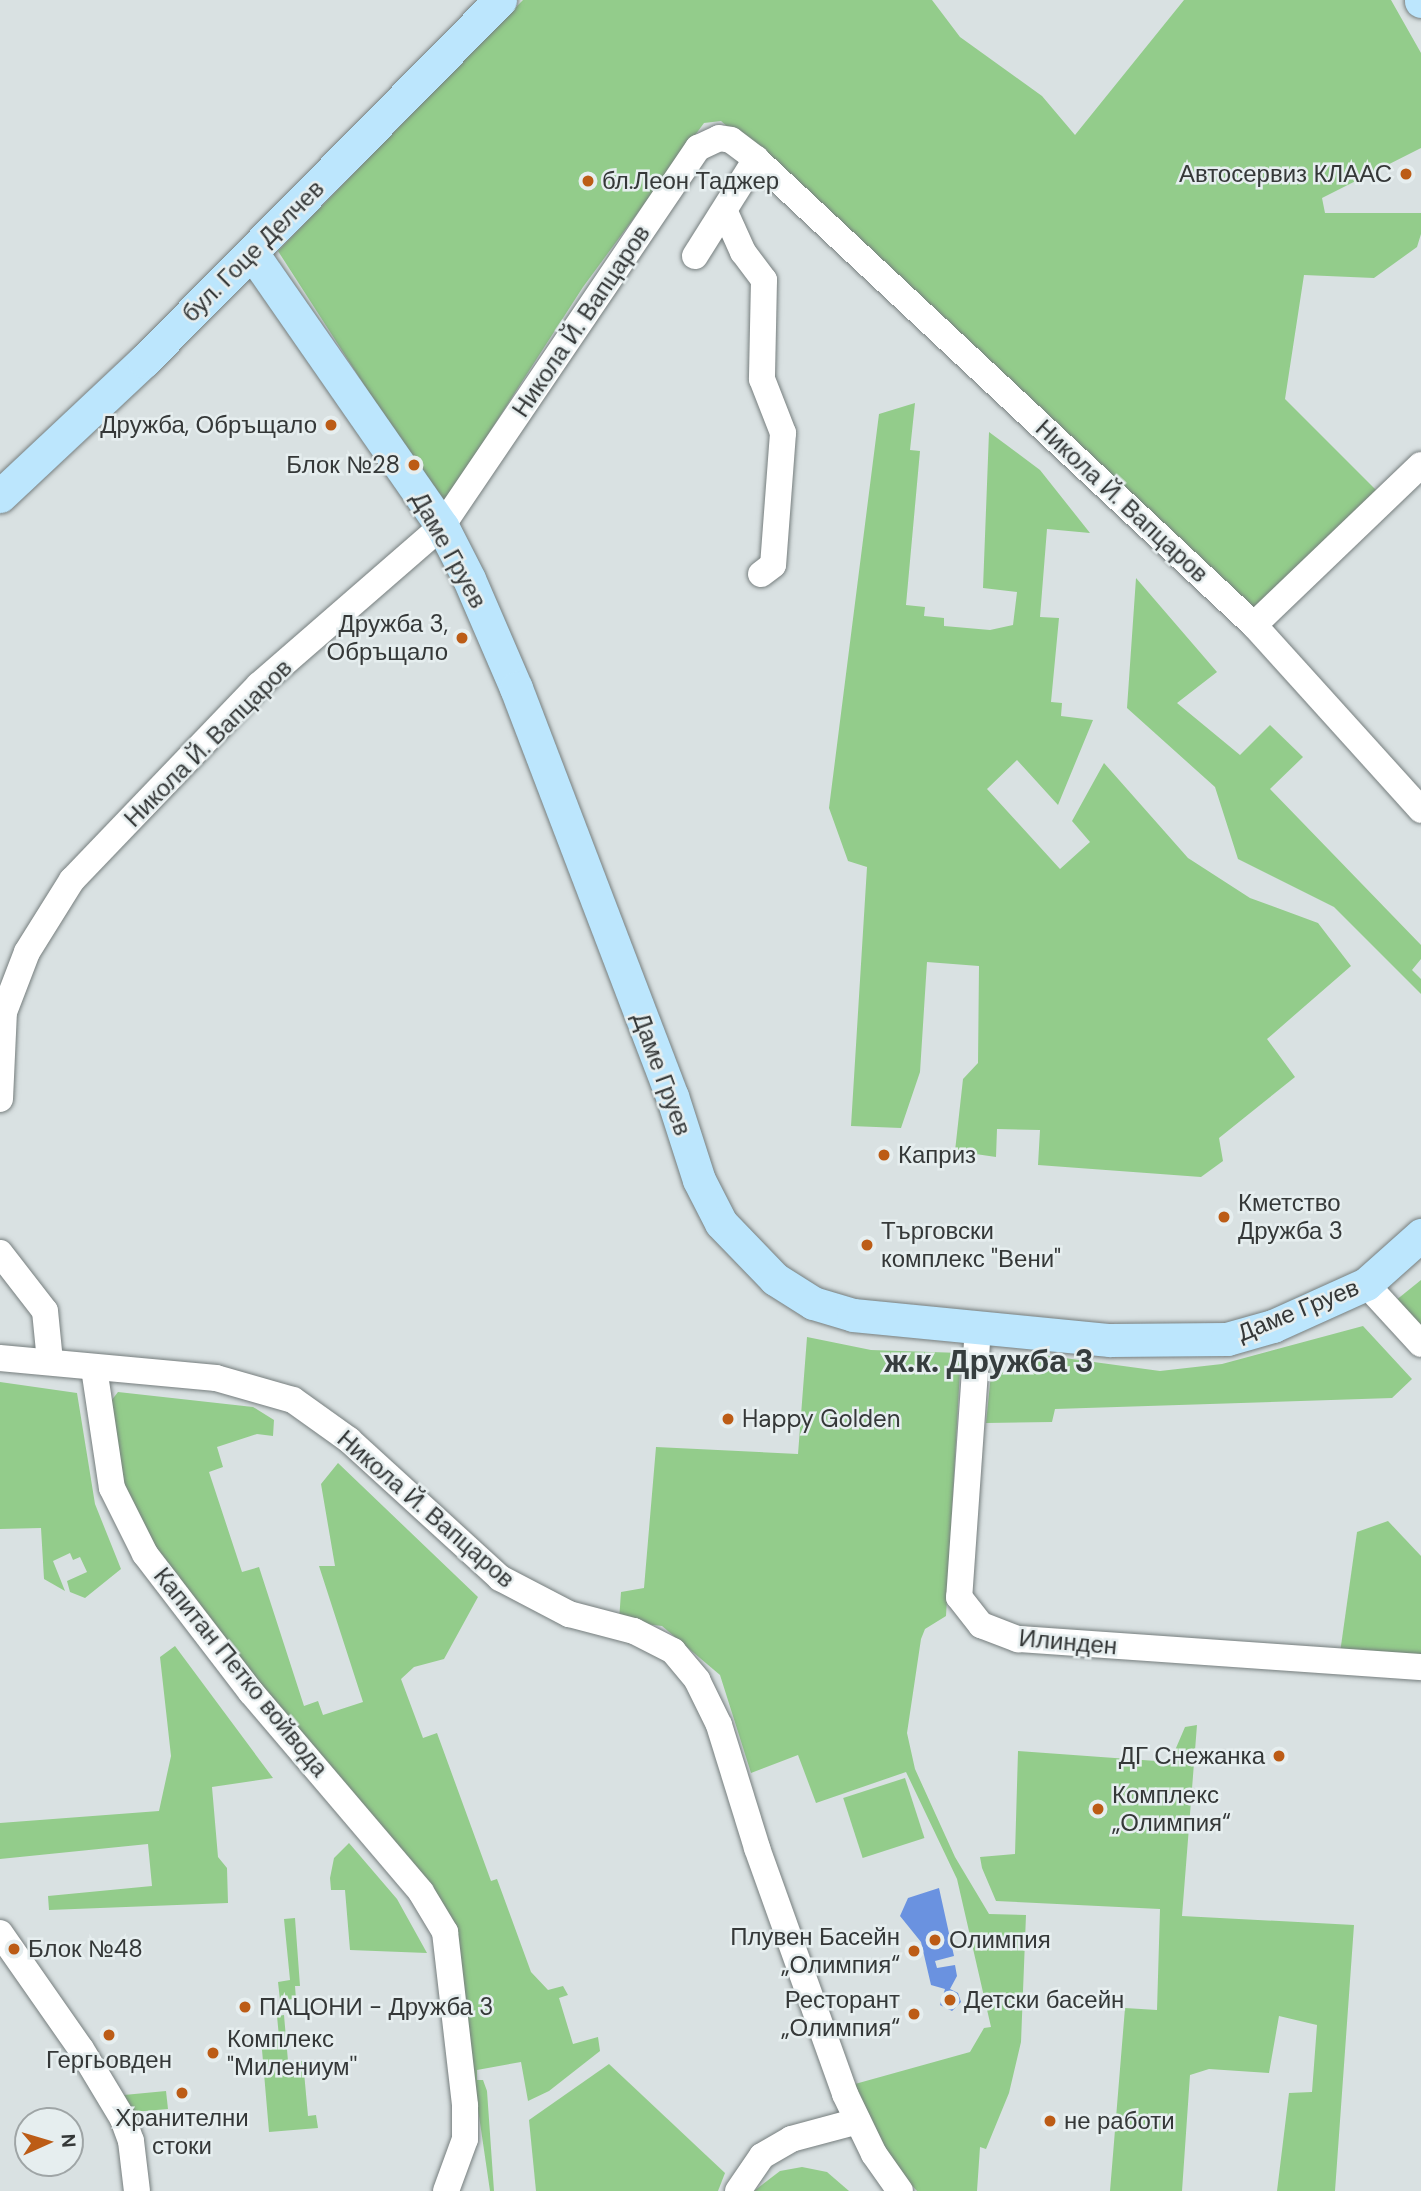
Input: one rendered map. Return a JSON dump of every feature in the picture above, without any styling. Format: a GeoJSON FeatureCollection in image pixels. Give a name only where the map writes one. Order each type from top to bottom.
{"type":"FeatureCollection","features":[{"type":"Feature","properties":{"kind":"main road","name":"бул. Гоце Делчев"},"geometry":{"type":"LineString","coordinates":[[0,496],[252,253],[500,0]]}},
{"type":"Feature","properties":{"kind":"main road","name":"Даме Груев"},"geometry":{"type":"LineString","coordinates":[[252,253],[442,526],[516,688],[672,1096],[699,1180],[721,1223],[775,1279],[813,1303],[853,1315],[1110,1340],[1227,1339],[1273,1326],[1366,1284],[1421,1235]]}},
{"type":"Feature","properties":{"kind":"street","name":"Никола Й. Вапцаров"},"geometry":{"type":"LineString","coordinates":[[0,1099],[4,1012],[27,952],[72,880],[259,685],[442,526],[698,148],[719,138],[731,140],[756,159],[1254,625],[1421,810]]}},
{"type":"Feature","properties":{"kind":"street"},"geometry":{"type":"LineString","coordinates":[[695,256],[756,159]]}},
{"type":"Feature","properties":{"kind":"street"},"geometry":{"type":"LineString","coordinates":[[725,212],[743,252],[764,280],[762,379],[783,433],[773,565],[761,574]]}},
{"type":"Feature","properties":{"kind":"street"},"geometry":{"type":"LineString","coordinates":[[1254,625],[1421,465]]}},
{"type":"Feature","properties":{"kind":"street"},"geometry":{"type":"LineString","coordinates":[[0,1253],[45,1311],[50,1361]]}},
{"type":"Feature","properties":{"kind":"street"},"geometry":{"type":"LineString","coordinates":[[1366,1284],[1421,1344]]}},
{"type":"Feature","properties":{"kind":"street","name":"Илинден"},"geometry":{"type":"LineString","coordinates":[[978,1328],[959,1597],[981,1625],[1018,1639],[1421,1667]]}},
{"type":"Feature","properties":{"kind":"street","name":"Никола Й. Вапцаров"},"geometry":{"type":"LineString","coordinates":[[0,1358],[216,1378],[293,1400],[349,1440],[500,1578],[569,1614],[634,1631],[673,1651],[697,1680],[719,1725],[757,1848],[858,2121],[900,2191]]}},
{"type":"Feature","properties":{"kind":"street","name":"Капитан Петко войвода"},"geometry":{"type":"LineString","coordinates":[[94,1368],[113,1488],[145,1554],[251,1692],[421,1892],[445,1932],[465,2106],[465,2139],[446,2191]]}},
{"type":"Feature","properties":{"kind":"street"},"geometry":{"type":"LineString","coordinates":[[0,1933],[81,2049],[123,2119],[131,2141],[137,2191]]}},
{"type":"Feature","properties":{"kind":"street"},"geometry":{"type":"LineString","coordinates":[[738,2191],[762,2156],[791,2139],[858,2121]]}},
{"type":"Feature","properties":{"kind":"green space"},"geometry":{"type":"Polygon","coordinates":[[[523,0],[932,0],[960,37],[1042,96],[1075,135],[1184,0],[1391,0],[1421,53],[1421,148],[1322,198],[1325,213],[1421,213],[1421,234],[1417,247],[1374,278],[1304,275],[1285,399],[1380,494],[1264,609],[1244,611],[944,317],[721,121],[704,123],[583,287],[442,506],[278,251],[523,0]]]}},
{"type":"Feature","properties":{"kind":"green space"},"geometry":{"type":"Polygon","coordinates":[[[915,403],[910,450],[920,451],[906,605],[925,607],[924,616],[944,618],[944,626],[990,630],[1013,625],[1017,592],[983,588],[989,432],[1040,470],[1090,533],[1047,529],[1040,617],[1059,618],[1051,702],[1062,703],[1061,716],[1093,720],[1058,805],[1017,760],[987,789],[1060,869],[1090,842],[1072,821],[1104,763],[1188,858],[1250,898],[1318,923],[1351,966],[1267,1039],[1295,1077],[1219,1138],[1223,1161],[1201,1177],[1038,1165],[1040,1130],[997,1129],[996,1157],[955,1151],[963,1079],[978,1063],[979,966],[927,962],[920,1072],[901,1128],[851,1126],[867,867],[848,861],[829,808],[879,414],[915,403]]]}},
{"type":"Feature","properties":{"kind":"green space"},"geometry":{"type":"Polygon","coordinates":[[[1136,578],[1217,672],[1177,703],[1240,755],[1270,725],[1303,757],[1270,789],[1421,945],[1421,959],[1412,970],[1421,979],[1421,994],[1334,907],[1238,859],[1215,787],[1127,708],[1136,578]]]}},
{"type":"Feature","properties":{"kind":"green space"},"geometry":{"type":"Polygon","coordinates":[[[1421,1280],[1421,1328],[1395,1301],[1421,1280]]]}},
{"type":"Feature","properties":{"kind":"green space"},"geometry":{"type":"Polygon","coordinates":[[[1363,1326],[1412,1379],[1392,1398],[1055,1409],[1052,1422],[986,1423],[991,1374],[1007,1372],[1035,1354],[1160,1371],[1222,1364],[1363,1326]]]}},
{"type":"Feature","properties":{"kind":"green space"},"geometry":{"type":"Polygon","coordinates":[[[807,1337],[871,1350],[961,1353],[946,1616],[925,1629],[921,1639],[907,1733],[915,1769],[955,1857],[989,1914],[1026,1915],[1021,2042],[1009,2093],[986,2149],[980,2147],[977,2191],[917,2191],[897,2169],[866,2118],[855,2084],[970,2052],[984,2028],[991,2027],[957,1879],[906,1772],[816,1803],[798,1755],[751,1773],[720,1675],[662,1626],[619,1621],[621,1592],[644,1588],[656,1447],[798,1454],[807,1337]]]}},
{"type":"Feature","properties":{"kind":"green space"},"geometry":{"type":"Polygon","coordinates":[[[0,1382],[77,1393],[95,1504],[121,1569],[85,1598],[70,1592],[67,1581],[87,1572],[80,1557],[73,1560],[70,1553],[53,1561],[65,1591],[44,1579],[41,1528],[0,1529],[0,1382]]]}},
{"type":"Feature","properties":{"kind":"green space"},"geometry":{"type":"Polygon","coordinates":[[[118,1392],[253,1407],[274,1420],[273,1436],[257,1434],[217,1447],[223,1467],[209,1472],[242,1572],[259,1567],[304,1706],[318,1701],[323,1715],[363,1702],[319,1566],[335,1566],[321,1484],[338,1463],[478,1597],[444,1659],[414,1667],[401,1679],[423,1738],[437,1733],[491,1881],[497,1879],[531,1972],[548,1990],[563,1986],[568,1995],[559,1998],[573,2044],[598,2037],[600,2051],[549,2091],[528,2101],[521,2062],[477,2070],[477,2080],[483,2080],[487,2091],[494,2191],[490,2191],[452,1931],[152,1551],[126,1496],[111,1401],[118,1392]]]}},
{"type":"Feature","properties":{"kind":"green space"},"geometry":{"type":"Polygon","coordinates":[[[1388,1521],[1421,1556],[1421,1655],[1340,1653],[1357,1532],[1388,1521]]]}},
{"type":"Feature","properties":{"kind":"green space"},"geometry":{"type":"Polygon","coordinates":[[[175,1646],[273,1778],[212,1787],[218,1857],[227,1868],[228,1903],[49,1910],[48,1896],[152,1886],[148,1844],[0,1859],[0,1823],[159,1811],[171,1756],[160,1657],[175,1646]]]}},
{"type":"Feature","properties":{"kind":"green space"},"geometry":{"type":"Polygon","coordinates":[[[1197,1725],[1182,1916],[1354,1925],[1335,2191],[1277,2191],[1289,2093],[1312,2092],[1317,2025],[1279,2016],[1269,2073],[1209,2069],[1190,2075],[1182,2191],[1110,2191],[1125,2008],[1157,2010],[1160,1909],[996,1901],[982,1868],[980,1857],[1015,1854],[1018,1751],[1170,1762],[1185,1727],[1197,1725]]]}},
{"type":"Feature","properties":{"kind":"green space"},"geometry":{"type":"Polygon","coordinates":[[[905,1778],[924,1838],[863,1858],[843,1798],[905,1778]]]}},
{"type":"Feature","properties":{"kind":"green space"},"geometry":{"type":"Polygon","coordinates":[[[349,1843],[397,1899],[427,1953],[350,1950],[345,1890],[331,1890],[330,1878],[334,1858],[349,1843]]]}},
{"type":"Feature","properties":{"kind":"green space"},"geometry":{"type":"Polygon","coordinates":[[[295,1918],[300,1986],[295,1986],[296,1999],[280,2000],[278,1982],[290,1980],[284,1919],[295,1918]]]}},
{"type":"Feature","properties":{"kind":"green space"},"geometry":{"type":"Polygon","coordinates":[[[284,2015],[288,2061],[303,2061],[308,2116],[316,2115],[318,2128],[269,2132],[261,2038],[279,2037],[277,2016],[284,2015]]]}},
{"type":"Feature","properties":{"kind":"green space"},"geometry":{"type":"Polygon","coordinates":[[[609,2064],[725,2173],[718,2191],[536,2191],[529,2120],[609,2064]]]}},
{"type":"Feature","properties":{"kind":"green space"},"geometry":{"type":"Polygon","coordinates":[[[166,2091],[168,2109],[133,2112],[124,2095],[166,2091]]]}},
{"type":"Feature","properties":{"kind":"green space"},"geometry":{"type":"Polygon","coordinates":[[[802,2167],[827,2172],[849,2191],[754,2191],[780,2171],[802,2167]]]}},
{"type":"Feature","properties":{"kind":"water","name":"Олимпия"},"geometry":{"type":"Polygon","coordinates":[[[939,1888],[954,1956],[935,1961],[937,1968],[955,1965],[957,1976],[950,1989],[958,1993],[961,2002],[952,2011],[940,2005],[945,1989],[931,1985],[921,1942],[900,1916],[908,1898],[939,1888]]]}},
{"type":"Feature","properties":{"kind":"place","name":"Автосервиз КЛААС"},"geometry":{"type":"Point","coordinates":[1406,174]}},
{"type":"Feature","properties":{"kind":"place","name":"бл.Леон Таджер"},"geometry":{"type":"Point","coordinates":[588,181]}},
{"type":"Feature","properties":{"kind":"place","name":"Дружба, Обръщало"},"geometry":{"type":"Point","coordinates":[331,425]}},
{"type":"Feature","properties":{"kind":"place","name":"Блок №28"},"geometry":{"type":"Point","coordinates":[414,465]}},
{"type":"Feature","properties":{"kind":"place","name":"Дружба 3, Обръщало"},"geometry":{"type":"Point","coordinates":[462,638]}},
{"type":"Feature","properties":{"kind":"place","name":"Каприз"},"geometry":{"type":"Point","coordinates":[884,1155]}},
{"type":"Feature","properties":{"kind":"place","name":"Кметство Дружба 3"},"geometry":{"type":"Point","coordinates":[1224,1217]}},
{"type":"Feature","properties":{"kind":"place","name":"Търговски комплекс \"Вени\""},"geometry":{"type":"Point","coordinates":[867,1245]}},
{"type":"Feature","properties":{"kind":"place","name":"Happy Golden"},"geometry":{"type":"Point","coordinates":[728,1419]}},
{"type":"Feature","properties":{"kind":"place","name":"ДГ Снежанка"},"geometry":{"type":"Point","coordinates":[1279,1756]}},
{"type":"Feature","properties":{"kind":"place","name":"Комплекс „Олимпия“"},"geometry":{"type":"Point","coordinates":[1098,1809]}},
{"type":"Feature","properties":{"kind":"place","name":"Олимпия"},"geometry":{"type":"Point","coordinates":[935,1940]}},
{"type":"Feature","properties":{"kind":"place","name":"Блок №48"},"geometry":{"type":"Point","coordinates":[14,1949]}},
{"type":"Feature","properties":{"kind":"place","name":"Плувен Басейн „Олимпия“"},"geometry":{"type":"Point","coordinates":[914,1951]}},
{"type":"Feature","properties":{"kind":"place","name":"Детски басейн"},"geometry":{"type":"Point","coordinates":[950,2000]}},
{"type":"Feature","properties":{"kind":"place","name":"ПАЦОНИ - Дружба 3"},"geometry":{"type":"Point","coordinates":[245,2007]}},
{"type":"Feature","properties":{"kind":"place","name":"Ресторант „Олимпия“"},"geometry":{"type":"Point","coordinates":[914,2014]}},
{"type":"Feature","properties":{"kind":"place","name":"Гергьовден"},"geometry":{"type":"Point","coordinates":[109,2035]}},
{"type":"Feature","properties":{"kind":"place","name":"Комплекс \"Милениум''"},"geometry":{"type":"Point","coordinates":[213,2053]}},
{"type":"Feature","properties":{"kind":"place","name":"Хранителни стоки"},"geometry":{"type":"Point","coordinates":[182,2093]}},
{"type":"Feature","properties":{"kind":"place","name":"не работи"},"geometry":{"type":"Point","coordinates":[1050,2121]}},
{"type":"Feature","properties":{"kind":"district","name":"ж.к. Дружба 3"},"geometry":{"type":"Point","coordinates":[989,1361]}}]}
